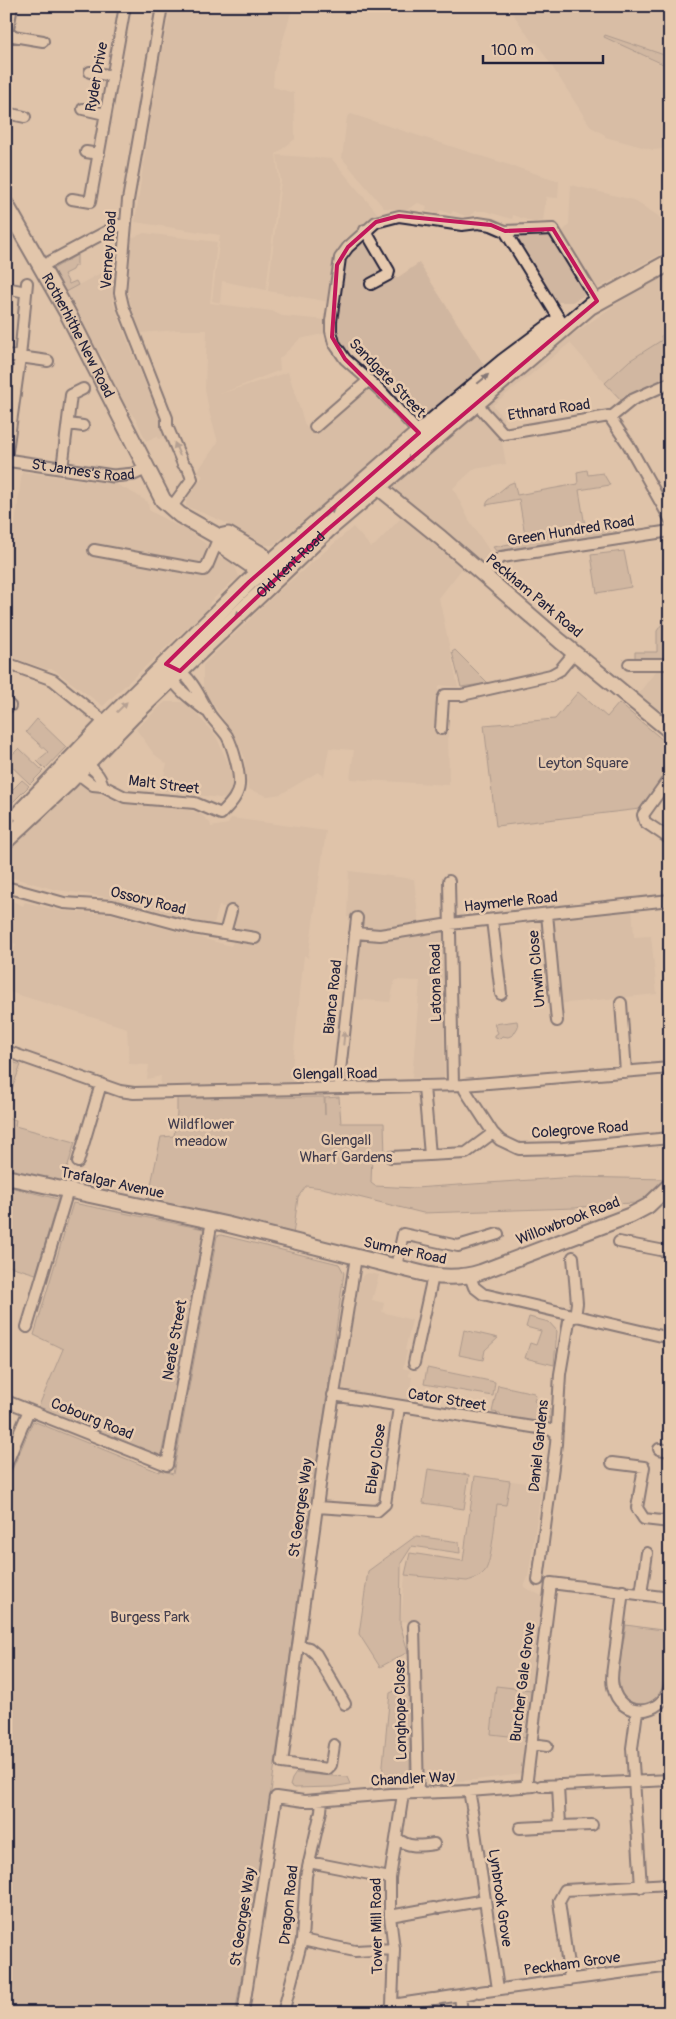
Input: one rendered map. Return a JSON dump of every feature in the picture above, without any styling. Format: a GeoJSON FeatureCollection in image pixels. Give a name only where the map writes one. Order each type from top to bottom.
{"type":"FeatureCollection","features":[{"type":"Feature","properties":{"kind":"highway","name":"Old Kent Road"},"geometry":{"type":"LineString","coordinates":[[6,828],[132,716],[173,672],[355,490],[419,433],[530,341],[560,320],[670,262]]}},
{"type":"Feature","properties":{"kind":"highway","name":"Old Kent Road"},"geometry":{"type":"LineString","coordinates":[[271,573],[378,487],[593,304]]}},
{"type":"Feature","properties":{"kind":"highway"},"geometry":{"type":"LineString","coordinates":[[419,433],[424,435],[429,433],[462,406],[476,403]]}},
{"type":"Feature","properties":{"kind":"highway","name":"Old Kent Road"},"geometry":{"type":"LineString","coordinates":[[6,840],[78,765],[106,723],[173,672]]}},
{"type":"Feature","properties":{"kind":"main road","name":"Rotherhithe New Road"},"geometry":{"type":"LineString","coordinates":[[6,205],[67,312],[145,469]]}},
{"type":"Feature","properties":{"kind":"main road","name":"St James's Road"},"geometry":{"type":"LineString","coordinates":[[145,469],[163,500],[171,508],[188,521],[219,538],[223,546],[254,567],[271,573]]}},
{"type":"Feature","properties":{"kind":"main road"},"geometry":{"type":"LineString","coordinates":[[355,490],[370,485],[378,487]]}},
{"type":"Feature","properties":{"kind":"main road","name":"Peckham Park Road"},"geometry":{"type":"LineString","coordinates":[[378,487],[670,730]]}},
{"type":"Feature","properties":{"kind":"main road","name":"Trafalgar Avenue"},"geometry":{"type":"LineString","coordinates":[[6,1177],[212,1221]]}},
{"type":"Feature","properties":{"kind":"main road","name":"Willowbrook Road"},"geometry":{"type":"LineString","coordinates":[[470,1276],[622,1218],[653,1203],[670,1184]]}},
{"type":"Feature","properties":{"kind":"main road","name":"Sumner Road"},"geometry":{"type":"LineString","coordinates":[[212,1221],[433,1276],[470,1276]]}},
{"type":"Feature","properties":{"kind":"street"},"geometry":{"type":"LineString","coordinates":[[12,6],[7,38],[43,41]]}},
{"type":"Feature","properties":{"kind":"street","name":"Ryder Drive"},"geometry":{"type":"LineString","coordinates":[[72,199],[90,202],[125,6]]}},
{"type":"Feature","properties":{"kind":"street","name":"Verney Road"},"geometry":{"type":"LineString","coordinates":[[162,6],[125,225],[120,287],[121,301],[167,418],[167,426],[183,464],[188,468],[192,479],[171,508]]}},
{"type":"Feature","properties":{"kind":"street"},"geometry":{"type":"LineString","coordinates":[[90,72],[112,76]]}},
{"type":"Feature","properties":{"kind":"street"},"geometry":{"type":"LineString","coordinates":[[83,109],[105,114]]}},
{"type":"Feature","properties":{"kind":"street"},"geometry":{"type":"LineString","coordinates":[[6,113],[25,117]]}},
{"type":"Feature","properties":{"kind":"street"},"geometry":{"type":"LineString","coordinates":[[86,152],[98,154]]}},
{"type":"Feature","properties":{"kind":"street","name":"Sandgate Street"},"geometry":{"type":"LineString","coordinates":[[419,433],[369,380],[345,359],[334,343],[331,331],[336,272],[340,258],[365,230],[376,222],[399,216],[462,225],[478,223],[491,225],[505,231],[553,229],[593,304]]}},
{"type":"Feature","properties":{"kind":"street"},"geometry":{"type":"LineString","coordinates":[[42,266],[119,225],[125,225]]}},
{"type":"Feature","properties":{"kind":"street"},"geometry":{"type":"LineString","coordinates":[[365,230],[389,271],[388,275],[371,284]]}},
{"type":"Feature","properties":{"kind":"street"},"geometry":{"type":"LineString","coordinates":[[505,231],[560,320]]}},
{"type":"Feature","properties":{"kind":"street"},"geometry":{"type":"LineString","coordinates":[[6,288],[27,287],[6,460]]}},
{"type":"Feature","properties":{"kind":"street"},"geometry":{"type":"LineString","coordinates":[[6,355],[48,361]]}},
{"type":"Feature","properties":{"kind":"street"},"geometry":{"type":"LineString","coordinates":[[315,427],[369,380]]}},
{"type":"Feature","properties":{"kind":"street"},"geometry":{"type":"LineString","coordinates":[[610,418],[632,400],[670,382]]}},
{"type":"Feature","properties":{"kind":"street"},"geometry":{"type":"LineString","coordinates":[[62,469],[71,395],[83,389]]}},
{"type":"Feature","properties":{"kind":"street","name":"Ethnard Road"},"geometry":{"type":"LineString","coordinates":[[476,403],[504,434],[609,416],[628,444],[670,518]]}},
{"type":"Feature","properties":{"kind":"street"},"geometry":{"type":"LineString","coordinates":[[68,424],[83,426]]}},
{"type":"Feature","properties":{"kind":"street","name":"St James's Road"},"geometry":{"type":"LineString","coordinates":[[6,460],[118,476],[134,474],[145,469]]}},
{"type":"Feature","properties":{"kind":"street","name":"Green Hundred Road"},"geometry":{"type":"LineString","coordinates":[[482,574],[502,557],[670,531]]}},
{"type":"Feature","properties":{"kind":"street"},"geometry":{"type":"LineString","coordinates":[[94,550],[204,570],[219,538]]}},
{"type":"Feature","properties":{"kind":"street"},"geometry":{"type":"LineString","coordinates":[[442,729],[443,699],[445,695],[462,695],[551,675],[560,670],[575,652]]}},
{"type":"Feature","properties":{"kind":"street"},"geometry":{"type":"LineString","coordinates":[[6,663],[53,680],[106,723]]}},
{"type":"Feature","properties":{"kind":"street"},"geometry":{"type":"LineString","coordinates":[[629,664],[670,664]]}},
{"type":"Feature","properties":{"kind":"street","name":"Malt Street"},"geometry":{"type":"LineString","coordinates":[[78,765],[100,777],[103,786],[125,797],[195,803],[221,814],[237,794],[239,785],[236,766],[227,737],[210,714],[197,691],[173,672]]}},
{"type":"Feature","properties":{"kind":"street"},"geometry":{"type":"LineString","coordinates":[[670,776],[643,815],[645,822],[670,839]]}},
{"type":"Feature","properties":{"kind":"street","name":"Latona Road"},"geometry":{"type":"LineString","coordinates":[[450,881],[450,924],[458,1085]]}},
{"type":"Feature","properties":{"kind":"street","name":"Ossory Road"},"geometry":{"type":"LineString","coordinates":[[6,887],[64,903],[112,906],[193,928],[255,938]]}},
{"type":"Feature","properties":{"kind":"street","name":"Haymerle Road"},"geometry":{"type":"LineString","coordinates":[[355,933],[380,935],[450,924],[670,900]]}},
{"type":"Feature","properties":{"kind":"street"},"geometry":{"type":"LineString","coordinates":[[225,934],[230,911]]}},
{"type":"Feature","properties":{"kind":"street","name":"Unwin Close"},"geometry":{"type":"LineString","coordinates":[[546,914],[557,1021]]}},
{"type":"Feature","properties":{"kind":"street","name":"Bianca Road"},"geometry":{"type":"LineString","coordinates":[[340,1080],[357,918]]}},
{"type":"Feature","properties":{"kind":"street"},"geometry":{"type":"LineString","coordinates":[[492,920],[501,994]]}},
{"type":"Feature","properties":{"kind":"street"},"geometry":{"type":"LineString","coordinates":[[621,1003],[626,1072]]}},
{"type":"Feature","properties":{"kind":"street","name":"Glengall Road"},"geometry":{"type":"LineString","coordinates":[[6,1051],[134,1094],[424,1087],[670,1068]]}},
{"type":"Feature","properties":{"kind":"street"},"geometry":{"type":"LineString","coordinates":[[78,1162],[102,1084]]}},
{"type":"Feature","properties":{"kind":"street","name":"Colegrove Road"},"geometry":{"type":"LineString","coordinates":[[458,1085],[465,1090],[493,1133],[509,1145],[519,1149],[670,1138]]}},
{"type":"Feature","properties":{"kind":"street"},"geometry":{"type":"LineString","coordinates":[[424,1087],[430,1155]]}},
{"type":"Feature","properties":{"kind":"street"},"geometry":{"type":"LineString","coordinates":[[391,1157],[466,1153],[493,1133]]}},
{"type":"Feature","properties":{"kind":"street"},"geometry":{"type":"LineString","coordinates":[[27,1327],[68,1190]]}},
{"type":"Feature","properties":{"kind":"street","name":"Neate Street"},"geometry":{"type":"LineString","coordinates":[[168,1464],[212,1221]]}},
{"type":"Feature","properties":{"kind":"street"},"geometry":{"type":"LineString","coordinates":[[396,1267],[403,1234],[458,1246],[498,1234]]}},
{"type":"Feature","properties":{"kind":"street"},"geometry":{"type":"LineString","coordinates":[[619,1242],[670,1252]]}},
{"type":"Feature","properties":{"kind":"street","name":"Daniel Gardens"},"geometry":{"type":"LineString","coordinates":[[538,1580],[557,1431],[560,1374],[572,1316],[577,1303],[574,1256]]}},
{"type":"Feature","properties":{"kind":"street","name":"St Georges Way"},"geometry":{"type":"LineString","coordinates":[[334,1745],[331,1765],[327,1769],[282,1763],[333,1395],[356,1257]]}},
{"type":"Feature","properties":{"kind":"street"},"geometry":{"type":"LineString","coordinates":[[414,1363],[433,1276]]}},
{"type":"Feature","properties":{"kind":"street"},"geometry":{"type":"LineString","coordinates":[[470,1276],[474,1287],[483,1294],[670,1338]]}},
{"type":"Feature","properties":{"kind":"street","name":"Cator Street"},"geometry":{"type":"LineString","coordinates":[[333,1395],[398,1407],[557,1431]]}},
{"type":"Feature","properties":{"kind":"street","name":"Cobourg Road"},"geometry":{"type":"LineString","coordinates":[[6,1401],[168,1464]]}},
{"type":"Feature","properties":{"kind":"street","name":"Ebley Close"},"geometry":{"type":"LineString","coordinates":[[317,1507],[377,1511],[385,1504],[398,1407]]}},
{"type":"Feature","properties":{"kind":"street"},"geometry":{"type":"LineString","coordinates":[[6,1465],[29,1410]]}},
{"type":"Feature","properties":{"kind":"street"},"geometry":{"type":"LineString","coordinates":[[612,1463],[644,1467],[637,1508],[644,1519],[670,1522]]}},
{"type":"Feature","properties":{"kind":"street"},"geometry":{"type":"LineString","coordinates":[[641,1594],[647,1553]]}},
{"type":"Feature","properties":{"kind":"street","name":"Burcher Gale Grove"},"geometry":{"type":"LineString","coordinates":[[534,1786],[531,1744],[549,1587],[552,1582],[623,1591]]}},
{"type":"Feature","properties":{"kind":"street"},"geometry":{"type":"LineString","coordinates":[[670,1598],[623,1591],[612,1685],[620,1702],[630,1709],[637,1711],[660,1704],[666,1698],[670,1686]]}},
{"type":"Feature","properties":{"kind":"street","name":"Longhope Close"},"geometry":{"type":"LineString","coordinates":[[414,1626],[418,1793]]}},
{"type":"Feature","properties":{"kind":"street"},"geometry":{"type":"LineString","coordinates":[[298,1645],[309,1648],[316,1654],[346,1704]]}},
{"type":"Feature","properties":{"kind":"street"},"geometry":{"type":"LineString","coordinates":[[637,1711],[632,1743],[641,1887]]}},
{"type":"Feature","properties":{"kind":"street"},"geometry":{"type":"LineString","coordinates":[[531,1744],[547,1746]]}},
{"type":"Feature","properties":{"kind":"street","name":"Chandler Way"},"geometry":{"type":"LineString","coordinates":[[276,1800],[289,1803],[293,1800],[322,1800],[534,1786],[670,1780]]}},
{"type":"Feature","properties":{"kind":"street"},"geometry":{"type":"LineString","coordinates":[[558,1785],[560,1826]]}},
{"type":"Feature","properties":{"kind":"street","name":"Lynbrook Grove"},"geometry":{"type":"LineString","coordinates":[[469,1791],[498,1989]]}},
{"type":"Feature","properties":{"kind":"street","name":"Tower Mill Road"},"geometry":{"type":"LineString","coordinates":[[391,2009],[394,1949],[390,1916],[390,1878],[403,1794]]}},
{"type":"Feature","properties":{"kind":"street","name":"St Georges Way"},"geometry":{"type":"LineString","coordinates":[[242,2013],[276,1800]]}},
{"type":"Feature","properties":{"kind":"street","name":"Dragon Road"},"geometry":{"type":"LineString","coordinates":[[283,2013],[302,1940],[304,1894],[322,1800]]}},
{"type":"Feature","properties":{"kind":"street"},"geometry":{"type":"LineString","coordinates":[[520,1828],[592,1825]]}},
{"type":"Feature","properties":{"kind":"street"},"geometry":{"type":"LineString","coordinates":[[397,1838],[403,1844],[422,1846],[434,1844]]}},
{"type":"Feature","properties":{"kind":"street"},"geometry":{"type":"LineString","coordinates":[[309,1862],[390,1878]]}},
{"type":"Feature","properties":{"kind":"street"},"geometry":{"type":"LineString","coordinates":[[570,1980],[559,1901],[561,1894],[565,1890],[670,1884]]}},
{"type":"Feature","properties":{"kind":"street"},"geometry":{"type":"LineString","coordinates":[[390,1916],[485,1900]]}},
{"type":"Feature","properties":{"kind":"street"},"geometry":{"type":"LineString","coordinates":[[302,1940],[355,1951],[394,1949]]}},
{"type":"Feature","properties":{"kind":"street","name":"Peckham Grove"},"geometry":{"type":"LineString","coordinates":[[391,2009],[434,1999],[498,1989],[670,1966]]}},
{"type":"Feature","properties":{"kind":"street"},"geometry":{"type":"LineString","coordinates":[[460,1995],[462,2013]]}},
{"type":"Feature","properties":{"kind":"highlighted area"},"geometry":{"type":"Polygon","coordinates":[[[399,216],[491,225],[505,231],[553,229],[597,301],[327,530],[180,671],[166,664],[249,582],[419,433],[345,359],[332,337],[337,265],[348,247],[376,222],[399,216]]]}},
{"type":"Feature","properties":{"kind":"shaded area"},"geometry":{"type":"Polygon","coordinates":[[[171,6],[293,6],[274,70],[273,87],[294,93],[295,139],[276,154],[279,181],[266,290],[222,281],[220,303],[212,301],[220,235],[135,222],[156,79],[171,6]]]}},
{"type":"Feature","properties":{"kind":"shaded area"},"geometry":{"type":"Polygon","coordinates":[[[508,6],[670,6],[670,57],[604,36],[668,68],[670,74],[670,136],[665,146],[662,149],[653,150],[605,137],[605,135],[591,127],[537,43],[532,42],[508,6]]]}},
{"type":"Feature","properties":{"kind":"shaded area"},"geometry":{"type":"Polygon","coordinates":[[[351,114],[559,181],[558,198],[546,197],[543,221],[537,221],[536,223],[513,215],[512,219],[485,211],[475,211],[470,216],[465,216],[453,211],[451,214],[440,210],[439,213],[426,211],[427,206],[418,203],[406,210],[384,208],[342,158],[347,117],[351,114]]]}},
{"type":"Feature","properties":{"kind":"shaded area"},"geometry":{"type":"Polygon","coordinates":[[[277,155],[332,159],[378,214],[340,249],[330,302],[268,291],[281,181],[277,155]]]}},
{"type":"Feature","properties":{"kind":"shaded area"},"geometry":{"type":"Polygon","coordinates":[[[571,185],[633,200],[657,215],[670,235],[670,249],[572,302],[557,302],[518,239],[549,232],[561,233],[569,225],[571,185]]]}},
{"type":"Feature","properties":{"kind":"shaded area"},"geometry":{"type":"Polygon","coordinates":[[[144,233],[217,242],[210,303],[272,311],[282,316],[326,320],[327,333],[300,339],[279,359],[280,370],[220,394],[288,372],[305,425],[312,434],[367,386],[403,426],[405,434],[354,479],[273,545],[266,545],[222,521],[186,506],[186,500],[203,476],[197,472],[218,442],[205,388],[207,330],[140,333],[129,298],[128,288],[132,238],[144,233]]]}},
{"type":"Feature","properties":{"kind":"shaded area"},"geometry":{"type":"Polygon","coordinates":[[[372,236],[397,278],[419,263],[484,365],[420,420],[415,420],[393,393],[349,348],[346,350],[338,336],[337,322],[344,268],[352,252],[372,236]]]}},
{"type":"Feature","properties":{"kind":"shaded area"},"geometry":{"type":"Polygon","coordinates":[[[114,266],[113,302],[167,435],[159,439],[157,436],[146,441],[137,421],[113,389],[106,362],[87,336],[65,292],[114,266]]]}},
{"type":"Feature","properties":{"kind":"shaded area"},"geometry":{"type":"Polygon","coordinates":[[[670,277],[670,330],[661,336],[663,340],[629,361],[605,383],[570,343],[493,405],[503,418],[502,442],[506,464],[474,469],[453,488],[469,520],[491,553],[480,563],[393,487],[477,407],[523,369],[628,296],[652,282],[670,277]]]}},
{"type":"Feature","properties":{"kind":"shaded area"},"geometry":{"type":"Polygon","coordinates":[[[22,472],[116,484],[148,502],[149,510],[177,526],[183,527],[206,544],[208,550],[217,557],[233,561],[240,579],[233,581],[210,602],[209,607],[103,706],[53,669],[46,669],[6,655],[6,525],[15,526],[22,472]]]}},
{"type":"Feature","properties":{"kind":"shaded area"},"geometry":{"type":"Polygon","coordinates":[[[403,516],[409,516],[464,566],[439,598],[458,687],[440,685],[438,690],[435,728],[448,729],[449,785],[350,779],[354,750],[329,748],[324,776],[318,772],[281,794],[267,796],[248,789],[244,756],[236,738],[203,689],[203,665],[278,592],[353,527],[371,547],[403,516]]]}},
{"type":"Feature","properties":{"kind":"shaded area"},"geometry":{"type":"Polygon","coordinates":[[[656,671],[670,671],[670,720],[638,694],[656,671]]]}},
{"type":"Feature","properties":{"kind":"shaded area"},"geometry":{"type":"Polygon","coordinates":[[[165,702],[186,702],[216,736],[230,768],[233,787],[232,795],[227,799],[160,790],[167,764],[154,754],[136,729],[165,702]]]}},
{"type":"Feature","properties":{"kind":"shaded area"},"geometry":{"type":"Polygon","coordinates":[[[77,784],[85,784],[108,798],[130,804],[158,803],[200,813],[210,823],[211,827],[228,824],[231,818],[326,831],[308,958],[304,955],[292,1082],[160,1085],[161,1076],[147,1079],[149,1065],[129,1064],[127,1028],[6,991],[6,975],[16,944],[6,940],[6,898],[23,906],[25,902],[60,911],[110,914],[231,946],[235,938],[258,934],[236,929],[232,921],[235,910],[219,906],[214,923],[208,924],[114,898],[57,890],[6,876],[6,847],[77,784]]]}},
{"type":"Feature","properties":{"kind":"shaded area"},"geometry":{"type":"Polygon","coordinates":[[[349,871],[414,879],[419,924],[415,927],[363,929],[360,925],[361,918],[347,917],[349,871]]]}},
{"type":"Feature","properties":{"kind":"shaded area"},"geometry":{"type":"Polygon","coordinates":[[[632,906],[634,937],[651,936],[657,994],[556,1004],[546,915],[632,906]]]}},
{"type":"Feature","properties":{"kind":"shaded area"},"geometry":{"type":"Polygon","coordinates":[[[444,933],[444,1078],[412,1078],[420,981],[395,980],[390,1002],[354,999],[359,938],[362,935],[389,939],[444,933]]]}},
{"type":"Feature","properties":{"kind":"shaded area"},"geometry":{"type":"Polygon","coordinates":[[[368,1273],[379,1275],[372,1300],[384,1303],[382,1312],[412,1320],[403,1368],[410,1370],[409,1376],[412,1377],[408,1403],[347,1392],[342,1389],[356,1299],[362,1276],[368,1273]]]}},
{"type":"Feature","properties":{"kind":"shaded area"},"geometry":{"type":"Polygon","coordinates":[[[475,1476],[542,1485],[528,1577],[524,1587],[542,1596],[522,1774],[475,1780],[422,1783],[418,1623],[401,1621],[405,1575],[410,1553],[463,1561],[475,1476]]]}},
{"type":"Feature","properties":{"kind":"green space"},"geometry":{"type":"Polygon","coordinates":[[[605,35],[670,57],[670,74],[665,65],[604,37],[605,35]]]}},
{"type":"Feature","properties":{"kind":"green space"},"geometry":{"type":"Polygon","coordinates":[[[77,255],[77,266],[74,266],[72,270],[64,274],[69,284],[76,281],[78,285],[65,292],[53,269],[77,255]]]}},
{"type":"Feature","properties":{"kind":"green space"},"geometry":{"type":"Polygon","coordinates":[[[670,330],[670,376],[623,402],[605,383],[629,361],[662,340],[661,336],[670,330]]]}},
{"type":"Feature","properties":{"kind":"green space"},"geometry":{"type":"Polygon","coordinates":[[[587,470],[588,475],[603,473],[610,485],[579,490],[586,532],[619,527],[615,533],[496,551],[493,547],[526,541],[519,499],[486,505],[488,501],[514,482],[517,495],[578,484],[577,472],[587,470]]]}},
{"type":"Feature","properties":{"kind":"green space"},"geometry":{"type":"Polygon","coordinates":[[[624,551],[631,587],[597,593],[591,555],[624,551]]]}},
{"type":"Feature","properties":{"kind":"green space"},"geometry":{"type":"Polygon","coordinates":[[[670,612],[670,658],[635,658],[635,652],[657,652],[657,631],[670,612]]]}},
{"type":"Feature","properties":{"kind":"green space"},"geometry":{"type":"Polygon","coordinates":[[[455,650],[488,683],[461,687],[452,652],[455,650]]]}},
{"type":"Feature","properties":{"kind":"green space","name":"Leyton Square"},"geometry":{"type":"Polygon","coordinates":[[[578,692],[607,717],[619,703],[670,746],[670,766],[640,809],[496,826],[484,725],[555,719],[578,692]]]}},
{"type":"Feature","properties":{"kind":"green space"},"geometry":{"type":"Polygon","coordinates":[[[37,719],[66,747],[45,769],[37,761],[48,752],[26,732],[37,719]]]}},
{"type":"Feature","properties":{"kind":"green space"},"geometry":{"type":"Polygon","coordinates":[[[19,748],[43,771],[30,784],[6,761],[19,748]]]}},
{"type":"Feature","properties":{"kind":"green space"},"geometry":{"type":"Polygon","coordinates":[[[22,780],[29,786],[6,809],[6,783],[13,789],[22,780]]]}},
{"type":"Feature","properties":{"kind":"green space"},"geometry":{"type":"Polygon","coordinates":[[[517,1021],[518,1027],[513,1035],[500,1038],[495,1037],[498,1033],[494,1024],[517,1021]]]}},
{"type":"Feature","properties":{"kind":"green space"},"geometry":{"type":"Polygon","coordinates":[[[6,1060],[21,1065],[6,1104],[6,1060]]]}},
{"type":"Feature","properties":{"kind":"green space"},"geometry":{"type":"Polygon","coordinates":[[[324,1097],[325,1115],[325,1098],[339,1097],[341,1123],[384,1123],[385,1156],[372,1154],[371,1183],[375,1186],[415,1188],[575,1177],[666,1179],[640,1203],[604,1204],[575,1208],[423,1213],[322,1188],[306,1186],[298,1197],[293,1235],[214,1213],[148,1199],[161,1137],[174,1136],[177,1098],[324,1097]]]}},
{"type":"Feature","properties":{"kind":"green space"},"geometry":{"type":"Polygon","coordinates":[[[6,1117],[16,1120],[15,1126],[75,1142],[63,1182],[6,1169],[6,1117]]]}},
{"type":"Feature","properties":{"kind":"green space"},"geometry":{"type":"Polygon","coordinates":[[[6,1186],[58,1199],[36,1274],[6,1265],[6,1186]]]}},
{"type":"Feature","properties":{"kind":"green space"},"geometry":{"type":"Polygon","coordinates":[[[73,1203],[204,1229],[178,1385],[175,1388],[161,1456],[38,1408],[63,1349],[34,1335],[73,1203]]]}},
{"type":"Feature","properties":{"kind":"green space","name":"Burgess Park"},"geometry":{"type":"Polygon","coordinates":[[[221,1235],[339,1264],[344,1273],[257,1891],[235,2013],[6,2013],[6,1490],[9,1477],[33,1421],[159,1472],[160,1470],[173,1474],[217,1236],[221,1235]]]}},
{"type":"Feature","properties":{"kind":"green space"},"geometry":{"type":"Polygon","coordinates":[[[529,1317],[549,1322],[557,1331],[554,1365],[525,1358],[530,1343],[536,1345],[541,1331],[526,1327],[529,1317]]]}},
{"type":"Feature","properties":{"kind":"green space"},"geometry":{"type":"Polygon","coordinates":[[[464,1330],[498,1338],[485,1350],[483,1360],[459,1355],[464,1330]]]}},
{"type":"Feature","properties":{"kind":"green space"},"geometry":{"type":"Polygon","coordinates":[[[427,1368],[495,1382],[493,1396],[424,1384],[427,1368]]]}},
{"type":"Feature","properties":{"kind":"green space"},"geometry":{"type":"Polygon","coordinates":[[[498,1385],[534,1393],[536,1396],[534,1401],[542,1408],[551,1410],[547,1423],[538,1425],[520,1420],[502,1419],[500,1413],[492,1412],[498,1385]]]}},
{"type":"Feature","properties":{"kind":"green space"},"geometry":{"type":"Polygon","coordinates":[[[428,1469],[469,1475],[464,1509],[423,1503],[428,1469]]]}},
{"type":"Feature","properties":{"kind":"green space"},"geometry":{"type":"Polygon","coordinates":[[[475,1476],[510,1481],[506,1505],[497,1504],[491,1549],[485,1571],[477,1578],[467,1581],[405,1575],[410,1553],[463,1561],[475,1476]]]}},
{"type":"Feature","properties":{"kind":"green space"},"geometry":{"type":"Polygon","coordinates":[[[416,1536],[459,1542],[460,1553],[412,1546],[401,1563],[400,1624],[408,1652],[380,1667],[359,1634],[368,1571],[416,1536]]]}},
{"type":"Feature","properties":{"kind":"green space"},"geometry":{"type":"Polygon","coordinates":[[[626,1625],[669,1631],[661,1693],[656,1700],[648,1703],[638,1704],[631,1702],[620,1691],[618,1681],[626,1625]]]}},
{"type":"Feature","properties":{"kind":"green space"},"geometry":{"type":"Polygon","coordinates":[[[410,1684],[410,1774],[382,1775],[390,1693],[410,1684]]]}},
{"type":"Feature","properties":{"kind":"green space"},"geometry":{"type":"Polygon","coordinates":[[[496,1686],[531,1690],[526,1738],[491,1734],[496,1686]]]}},
{"type":"Feature","properties":{"kind":"green space"},"geometry":{"type":"Polygon","coordinates":[[[296,1773],[347,1777],[350,1784],[333,1787],[294,1788],[290,1786],[296,1773]]]}},
{"type":"Feature","properties":{"kind":"park label","name":"Wildflower meadow"},"geometry":{"type":"Point","coordinates":[201,1132]}},
{"type":"Feature","properties":{"kind":"park label","name":"Glengall Wharf Gardens"},"geometry":{"type":"Point","coordinates":[346,1148]}}]}
